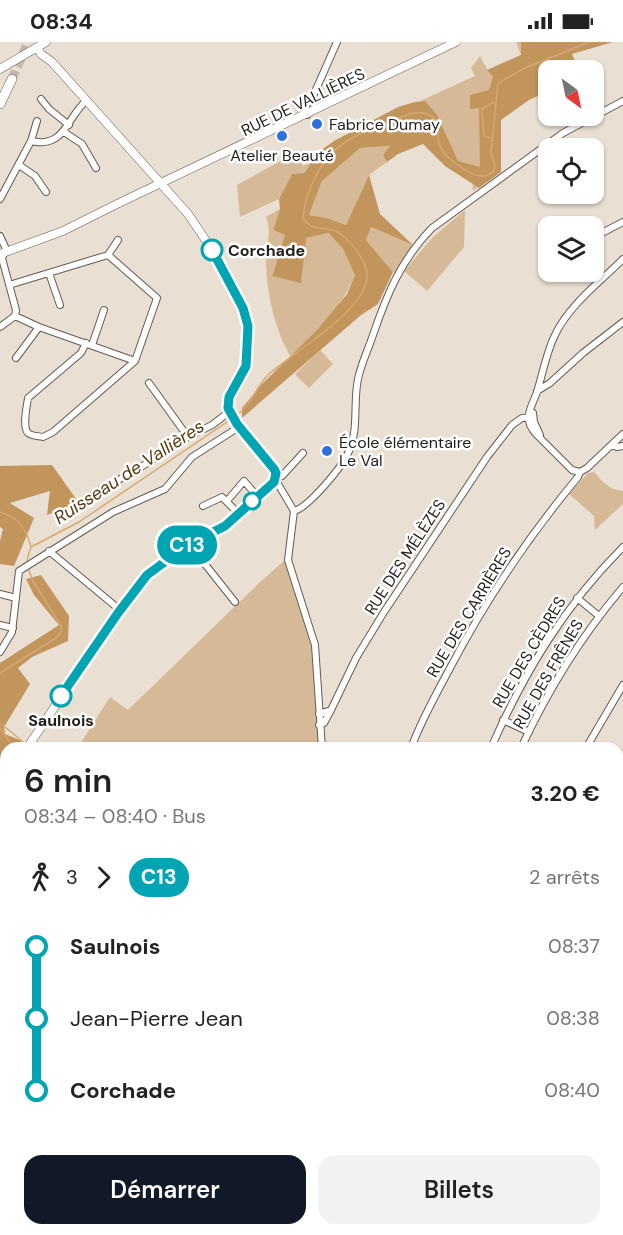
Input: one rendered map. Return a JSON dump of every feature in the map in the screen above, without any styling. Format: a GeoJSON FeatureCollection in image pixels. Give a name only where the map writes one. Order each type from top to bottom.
{"type":"FeatureCollection","features":[{"type":"Feature","properties":{"kind":"highway"},"geometry":{"type":"LineString","coordinates":[[0,104],[12,79]]}},
{"type":"Feature","properties":{"kind":"main road","name":"RUE DE VALLIÈRES"},"geometry":{"type":"LineString","coordinates":[[2,254],[63,231],[456,42]]}},
{"type":"Feature","properties":{"kind":"main road"},"geometry":{"type":"LineString","coordinates":[[31,742],[120,610],[154,568],[189,544],[225,526],[275,480],[276,473],[230,413],[229,397],[246,366],[247,317],[206,238],[173,197],[52,62],[41,54],[41,44]]}},
{"type":"Feature","properties":{"kind":"main road"},"geometry":{"type":"LineString","coordinates":[[0,69],[41,44]]}},
{"type":"Feature","properties":{"kind":"main road"},"geometry":{"type":"LineString","coordinates":[[173,197],[174,185],[180,175]]}},
{"type":"Feature","properties":{"kind":"street"},"geometry":{"type":"LineString","coordinates":[[307,115],[305,107],[314,94],[337,42]]}},
{"type":"Feature","properties":{"kind":"street"},"geometry":{"type":"LineString","coordinates":[[314,94],[317,110]]}},
{"type":"Feature","properties":{"kind":"street"},"geometry":{"type":"LineString","coordinates":[[41,99],[49,109],[69,125]]}},
{"type":"Feature","properties":{"kind":"street"},"geometry":{"type":"LineString","coordinates":[[31,141],[52,140],[64,132],[86,101]]}},
{"type":"Feature","properties":{"kind":"street"},"geometry":{"type":"LineString","coordinates":[[294,511],[302,507],[326,483],[350,451],[359,374],[389,289],[416,247],[432,228],[563,133],[623,101]]}},
{"type":"Feature","properties":{"kind":"street"},"geometry":{"type":"LineString","coordinates":[[0,199],[20,165],[37,121]]}},
{"type":"Feature","properties":{"kind":"street"},"geometry":{"type":"LineString","coordinates":[[64,132],[82,144],[96,168]]}},
{"type":"Feature","properties":{"kind":"street"},"geometry":{"type":"LineString","coordinates":[[20,165],[35,176],[46,192]]}},
{"type":"Feature","properties":{"kind":"street"},"geometry":{"type":"LineString","coordinates":[[604,232],[623,222]]}},
{"type":"Feature","properties":{"kind":"street"},"geometry":{"type":"LineString","coordinates":[[0,236],[6,249],[2,258],[16,310],[15,316],[0,327]]}},
{"type":"Feature","properties":{"kind":"street"},"geometry":{"type":"LineString","coordinates":[[9,285],[108,255],[118,240]]}},
{"type":"Feature","properties":{"kind":"street"},"geometry":{"type":"LineString","coordinates":[[104,309],[89,344],[83,352],[28,398],[26,426],[31,434],[42,437],[53,432],[135,361],[157,298],[108,255]]}},
{"type":"Feature","properties":{"kind":"street"},"geometry":{"type":"LineString","coordinates":[[579,472],[572,470],[543,440],[531,420],[534,401],[551,343],[560,325],[578,303],[623,259]]}},
{"type":"Feature","properties":{"kind":"street"},"geometry":{"type":"LineString","coordinates":[[49,273],[60,305]]}},
{"type":"Feature","properties":{"kind":"street"},"geometry":{"type":"LineString","coordinates":[[15,316],[39,327],[135,361]]}},
{"type":"Feature","properties":{"kind":"street"},"geometry":{"type":"LineString","coordinates":[[537,391],[550,383],[623,321]]}},
{"type":"Feature","properties":{"kind":"street"},"geometry":{"type":"LineString","coordinates":[[16,358],[39,327]]}},
{"type":"Feature","properties":{"kind":"street"},"geometry":{"type":"LineString","coordinates":[[544,366],[548,372],[557,375]]}},
{"type":"Feature","properties":{"kind":"street"},"geometry":{"type":"LineString","coordinates":[[541,378],[557,375]]}},
{"type":"Feature","properties":{"kind":"street"},"geometry":{"type":"LineString","coordinates":[[149,383],[188,436]]}},
{"type":"Feature","properties":{"kind":"street"},"geometry":{"type":"LineString","coordinates":[[83,503],[188,436],[212,425],[230,413]]}},
{"type":"Feature","properties":{"kind":"street","name":"RUE DES MÉLÈZES"},"geometry":{"type":"LineString","coordinates":[[320,725],[324,723],[356,658],[384,612],[487,458],[512,425],[531,420]]}},
{"type":"Feature","properties":{"kind":"street"},"geometry":{"type":"LineString","coordinates":[[0,652],[7,643],[13,628],[17,576],[27,565],[127,505],[169,486],[192,457],[238,425]]}},
{"type":"Feature","properties":{"kind":"street","name":"RUE DES CARRIÈRES"},"geometry":{"type":"LineString","coordinates":[[414,742],[430,706],[482,610],[526,543],[578,477],[579,472],[587,468],[623,434]]}},
{"type":"Feature","properties":{"kind":"street"},"geometry":{"type":"LineString","coordinates":[[611,445],[623,446]]}},
{"type":"Feature","properties":{"kind":"street"},"geometry":{"type":"LineString","coordinates":[[303,453],[282,476],[275,480],[292,504],[294,511],[288,560],[315,645],[321,742]]}},
{"type":"Feature","properties":{"kind":"street"},"geometry":{"type":"LineString","coordinates":[[226,501],[244,481],[257,496]]}},
{"type":"Feature","properties":{"kind":"street"},"geometry":{"type":"LineString","coordinates":[[203,506],[220,497],[238,513]]}},
{"type":"Feature","properties":{"kind":"street"},"geometry":{"type":"LineString","coordinates":[[189,544],[235,602]]}},
{"type":"Feature","properties":{"kind":"street","name":"RUE DES CÈDRES"},"geometry":{"type":"LineString","coordinates":[[494,742],[525,678],[562,617],[623,548]]}},
{"type":"Feature","properties":{"kind":"street"},"geometry":{"type":"LineString","coordinates":[[49,551],[120,610]]}},
{"type":"Feature","properties":{"kind":"street","name":"RUE DES FRÊNES"},"geometry":{"type":"LineString","coordinates":[[524,742],[574,650],[598,616],[623,587]]}},
{"type":"Feature","properties":{"kind":"street"},"geometry":{"type":"LineString","coordinates":[[0,594],[16,598]]}},
{"type":"Feature","properties":{"kind":"street"},"geometry":{"type":"LineString","coordinates":[[578,598],[598,616]]}},
{"type":"Feature","properties":{"kind":"street"},"geometry":{"type":"LineString","coordinates":[[0,625],[13,628]]}},
{"type":"Feature","properties":{"kind":"street"},"geometry":{"type":"LineString","coordinates":[[590,742],[623,685]]}},
{"type":"Feature","properties":{"kind":"street"},"geometry":{"type":"LineString","coordinates":[[319,714],[331,710]]}},
{"type":"Feature","properties":{"kind":"street"},"geometry":{"type":"LineString","coordinates":[[504,720],[529,732]]}},
{"type":"Feature","properties":{"kind":"shaded area"},"geometry":{"type":"Polygon","coordinates":[[[516,42],[581,42],[538,60],[538,62],[502,79],[496,173],[473,191],[471,165],[458,161],[425,101],[420,101],[475,76],[471,68],[480,56],[488,71],[521,55],[516,42]]]}},
{"type":"Feature","properties":{"kind":"shaded area"},"geometry":{"type":"Polygon","coordinates":[[[521,42],[613,42],[572,54],[574,60],[538,60],[538,96],[501,120],[501,172],[479,188],[445,166],[423,144],[398,154],[387,162],[383,155],[390,146],[360,148],[322,181],[309,215],[327,218],[346,225],[369,175],[380,214],[413,245],[371,227],[366,240],[393,272],[378,304],[361,315],[242,418],[242,408],[262,384],[317,330],[347,294],[355,275],[343,249],[329,233],[306,238],[301,283],[272,276],[285,235],[273,230],[280,209],[279,199],[292,174],[304,173],[320,151],[334,141],[398,107],[425,101],[437,115],[458,161],[480,167],[479,108],[470,109],[470,95],[489,90],[493,77],[487,70],[521,55],[521,42]]]}},
{"type":"Feature","properties":{"kind":"shaded area"},"geometry":{"type":"Polygon","coordinates":[[[391,146],[383,155],[387,162],[369,175],[346,225],[327,218],[309,215],[322,181],[360,148],[391,146]]]}},
{"type":"Feature","properties":{"kind":"shaded area"},"geometry":{"type":"Polygon","coordinates":[[[295,153],[303,166],[314,160],[303,173],[292,174],[279,199],[240,217],[237,185],[295,153]]]}},
{"type":"Feature","properties":{"kind":"shaded area"},"geometry":{"type":"Polygon","coordinates":[[[280,209],[273,230],[285,235],[272,275],[306,238],[330,233],[343,249],[355,274],[336,309],[290,356],[276,323],[267,276],[266,258],[269,234],[266,217],[280,209]]]}},
{"type":"Feature","properties":{"kind":"shaded area"},"geometry":{"type":"Polygon","coordinates":[[[465,210],[464,247],[427,291],[404,271],[432,238],[465,210]]]}},
{"type":"Feature","properties":{"kind":"shaded area"},"geometry":{"type":"Polygon","coordinates":[[[371,227],[413,245],[395,272],[366,240],[371,227]]]}},
{"type":"Feature","properties":{"kind":"shaded area"},"geometry":{"type":"Polygon","coordinates":[[[320,350],[333,364],[309,388],[295,374],[320,350]]]}},
{"type":"Feature","properties":{"kind":"shaded area"},"geometry":{"type":"Polygon","coordinates":[[[52,465],[79,503],[47,515],[50,491],[10,503],[34,518],[14,566],[0,564],[0,541],[3,529],[0,527],[0,466],[52,465]]]}},
{"type":"Feature","properties":{"kind":"shaded area"},"geometry":{"type":"Polygon","coordinates":[[[594,472],[610,487],[623,491],[623,504],[595,530],[594,516],[569,494],[588,473],[594,472]]]}},
{"type":"Feature","properties":{"kind":"shaded area"},"geometry":{"type":"Polygon","coordinates":[[[286,559],[313,636],[322,742],[82,742],[110,697],[128,710],[286,559]]]}},
{"type":"Feature","properties":{"kind":"shaded area"},"geometry":{"type":"Polygon","coordinates":[[[41,575],[69,616],[68,641],[32,657],[18,668],[30,684],[4,727],[5,734],[25,742],[0,742],[0,663],[59,625],[34,595],[26,579],[41,575]]]}},
{"type":"Feature","properties":{"kind":"waterway","name":"Ruisseau de Vallières"},"geometry":{"type":"LineString","coordinates":[[236,416],[267,376],[333,325],[362,293],[367,277],[363,261],[347,239],[330,229],[311,226],[303,218],[310,190],[329,156],[342,144],[364,132],[407,115],[425,113],[436,120],[439,143],[445,154],[469,172],[481,176],[487,175],[493,172],[495,166],[491,152],[498,83],[525,68],[589,42]]}},
{"type":"Feature","properties":{"kind":"waterway","name":"Ruisseau de Vallières"},"geometry":{"type":"LineString","coordinates":[[484,137],[482,109],[494,102]]}},
{"type":"Feature","properties":{"kind":"waterway","name":"Ruisseau de Vallières"},"geometry":{"type":"LineString","coordinates":[[486,137],[492,138]]}},
{"type":"Feature","properties":{"kind":"waterway","name":"Ruisseau de Vallières"},"geometry":{"type":"LineString","coordinates":[[27,563],[31,547],[79,522],[230,420]]}},
{"type":"Feature","properties":{"kind":"waterway"},"geometry":{"type":"LineString","coordinates":[[0,512],[12,517],[21,525],[31,547]]}},
{"type":"Feature","properties":{"kind":"waterway","name":"Ruisseau de Vallières"},"geometry":{"type":"LineString","coordinates":[[0,673],[56,638],[61,632],[61,626],[33,581],[28,568]]}},
{"type":"Feature","properties":{"kind":"waterway","name":"Ruisseau de Vallières"},"geometry":{"type":"LineString","coordinates":[[0,723],[21,742]]}},
{"type":"Feature","properties":{"kind":"waterway","name":"Ruisseau de Vallières"},"geometry":{"type":"LineString","coordinates":[[0,728],[10,742]]}},
{"type":"Feature","properties":{"kind":"tunnel"},"geometry":{"type":"LineString","coordinates":[[12,79],[28,42]]}},
{"type":"Feature","properties":{"kind":"bus line","name":"C13"},"geometry":{"type":"LineString","coordinates":[[61,696],[147,575],[189,544],[225,526],[252,500],[271,486],[276,478],[274,469],[237,424],[228,408],[229,397],[246,366],[248,326],[243,308],[212,250]]}},
{"type":"Feature","properties":{"kind":"place","name":"Fabrice Dumay"},"geometry":{"type":"Point","coordinates":[317,124]}},
{"type":"Feature","properties":{"kind":"place","name":"Atelier Beauté"},"geometry":{"type":"Point","coordinates":[282,136]}},
{"type":"Feature","properties":{"kind":"place","name":"Corchade"},"geometry":{"type":"Point","coordinates":[212,250]}},
{"type":"Feature","properties":{"kind":"place","name":"École élémentaire Le Val"},"geometry":{"type":"Point","coordinates":[327,451]}},
{"type":"Feature","properties":{"kind":"place","name":"Saulnois"},"geometry":{"type":"Point","coordinates":[61,696]}}]}
